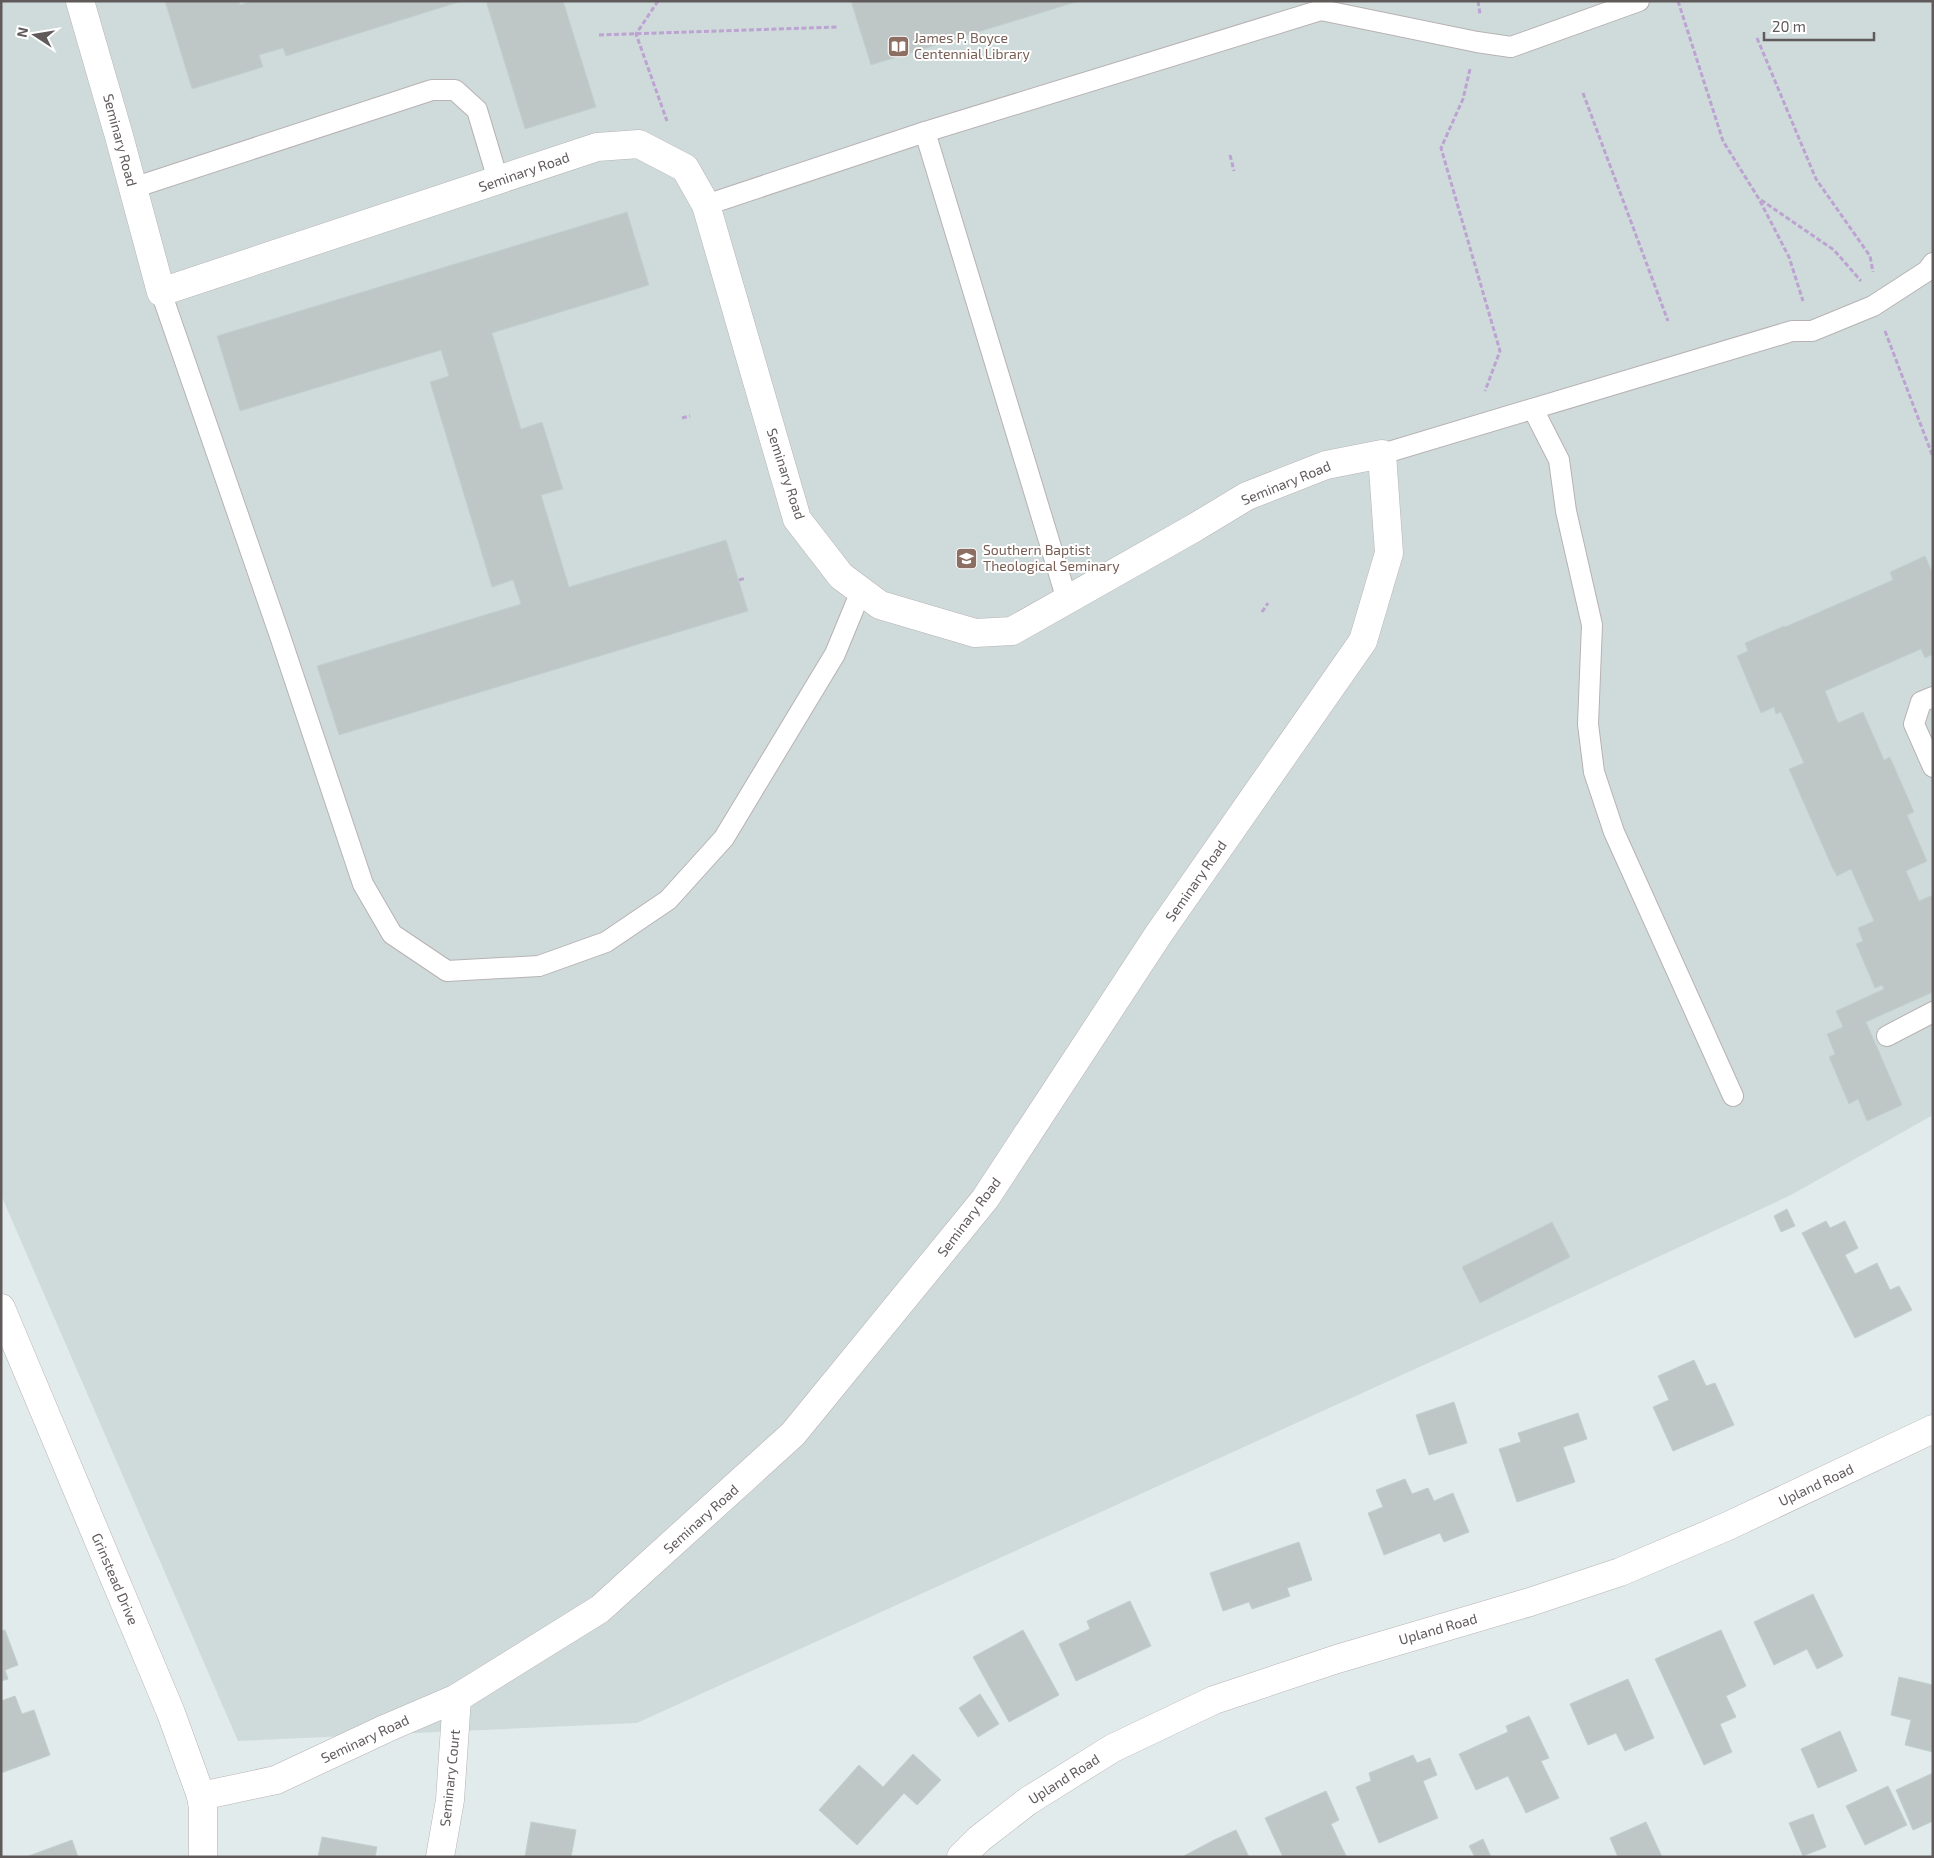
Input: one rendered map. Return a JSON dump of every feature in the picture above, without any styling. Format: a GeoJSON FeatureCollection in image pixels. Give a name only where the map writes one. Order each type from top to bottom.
{"type":"FeatureCollection","features":[{"type":"Feature","properties":{"kind":"street","name":"Seminary Road"},"geometry":{"type":"LineString","coordinates":[[80,1],[161,292],[597,147],[640,144],[685,168],[706,205],[797,519],[841,576],[880,605],[975,634],[1012,631],[1247,496],[1326,465],[1382,454],[1389,552],[1363,641],[1158,935],[985,1199],[793,1434],[600,1609],[457,1698],[387,1728],[276,1780],[201,1796]]}},
{"type":"Feature","properties":{"kind":"street","name":"Grinstead Drive"},"geometry":{"type":"LineString","coordinates":[[1,1308],[171,1713],[201,1796],[203,1808],[203,1857]]}},
{"type":"Feature","properties":{"kind":"street","name":"Upland Road"},"geometry":{"type":"LineString","coordinates":[[961,1857],[979,1839],[1028,1801],[1113,1748],[1214,1700],[1337,1659],[1530,1602],[1620,1572],[1728,1526],[1933,1429]]}},
{"type":"Feature","properties":{"kind":"street","name":"Seminary Court"},"geometry":{"type":"LineString","coordinates":[[440,1857],[450,1800],[457,1698]]}},
{"type":"Feature","properties":{"kind":"lane"},"geometry":{"type":"LineString","coordinates":[[706,205],[925,132],[1321,10],[1477,42],[1511,47],[1639,1]]}},
{"type":"Feature","properties":{"kind":"lane"},"geometry":{"type":"LineString","coordinates":[[133,188],[432,90],[455,90],[477,110],[498,180]]}},
{"type":"Feature","properties":{"kind":"lane"},"geometry":{"type":"LineString","coordinates":[[925,132],[1067,600]]}},
{"type":"Feature","properties":{"kind":"lane"},"geometry":{"type":"LineString","coordinates":[[1382,454],[1792,331],[1812,330],[1878,303],[1927,271],[1933,263]]}},
{"type":"Feature","properties":{"kind":"lane"},"geometry":{"type":"LineString","coordinates":[[161,292],[280,636],[363,884],[392,934],[447,971],[539,966],[606,942],[668,900],[724,838],[835,654],[861,591]]}},
{"type":"Feature","properties":{"kind":"lane"},"geometry":{"type":"LineString","coordinates":[[1533,409],[1559,460],[1566,511],[1592,625],[1588,724],[1594,772],[1614,832],[1733,1096]]}},
{"type":"Feature","properties":{"kind":"lane"},"geometry":{"type":"LineString","coordinates":[[1933,696],[1922,702],[1914,724],[1933,767]]}},
{"type":"Feature","properties":{"kind":"lane"},"geometry":{"type":"LineString","coordinates":[[1887,1036],[1933,1012]]}},
{"type":"Feature","properties":{"kind":"path"},"geometry":{"type":"LineString","coordinates":[[636,34],[658,1]]}},
{"type":"Feature","properties":{"kind":"path"},"geometry":{"type":"LineString","coordinates":[[1478,1],[1482,22],[1463,100],[1441,148],[1500,351],[1485,393]]}},
{"type":"Feature","properties":{"kind":"path"},"geometry":{"type":"LineString","coordinates":[[1678,1],[1723,141],[1760,199],[1789,257],[1812,330]]}},
{"type":"Feature","properties":{"kind":"path"},"geometry":{"type":"LineString","coordinates":[[599,34],[838,27]]}},
{"type":"Feature","properties":{"kind":"path"},"geometry":{"type":"LineString","coordinates":[[636,34],[685,168]]}},
{"type":"Feature","properties":{"kind":"path"},"geometry":{"type":"LineString","coordinates":[[1757,38],[1816,179],[1870,256],[1878,303]]}},
{"type":"Feature","properties":{"kind":"path"},"geometry":{"type":"LineString","coordinates":[[1583,93],[1668,321]]}},
{"type":"Feature","properties":{"kind":"path"},"geometry":{"type":"LineString","coordinates":[[1230,155],[1234,171]]}},
{"type":"Feature","properties":{"kind":"path"},"geometry":{"type":"LineString","coordinates":[[682,418],[690,416]]}},
{"type":"Feature","properties":{"kind":"path"},"geometry":{"type":"LineString","coordinates":[[739,580],[746,578]]}},
{"type":"Feature","properties":{"kind":"path"},"geometry":{"type":"LineString","coordinates":[[1262,612],[1268,603]]}},
{"type":"Feature","properties":{"kind":"shaded area","name":"Southern Baptist Theological Seminary"},"geometry":{"type":"Polygon","coordinates":[[[1,1],[1933,1],[1933,1115],[1791,1195],[1512,1325],[637,1723],[238,1741],[1,1195],[1,1]]]}},
{"type":"Feature","properties":{"kind":"building"},"geometry":{"type":"Polygon","coordinates":[[[165,1],[239,1],[240,5],[251,1],[462,1],[286,56],[283,48],[259,55],[263,67],[192,89],[165,1]]]}},
{"type":"Feature","properties":{"kind":"building"},"geometry":{"type":"Polygon","coordinates":[[[486,1],[563,1],[596,107],[525,129],[486,1]]]}},
{"type":"Feature","properties":{"kind":"building","name":"James P. Boyce Centennial Library"},"geometry":{"type":"Polygon","coordinates":[[[851,1],[1079,1],[871,65],[851,1]]]}},
{"type":"Feature","properties":{"kind":"building"},"geometry":{"type":"Polygon","coordinates":[[[627,212],[649,285],[492,333],[521,429],[542,422],[563,489],[541,495],[569,587],[726,540],[748,611],[339,735],[317,666],[521,604],[513,580],[492,587],[430,382],[449,376],[441,350],[240,411],[217,336],[627,212]]]}},
{"type":"Feature","properties":{"kind":"building"},"geometry":{"type":"Polygon","coordinates":[[[1925,556],[1933,574],[1933,654],[1925,658],[1921,649],[1825,691],[1838,723],[1863,712],[1884,760],[1890,757],[1914,812],[1907,815],[1927,861],[1906,871],[1919,901],[1933,895],[1933,992],[1866,1022],[1902,1105],[1867,1121],[1858,1099],[1849,1104],[1829,1057],[1835,1054],[1827,1034],[1843,1027],[1836,1011],[1884,989],[1882,985],[1875,988],[1856,944],[1863,941],[1858,928],[1874,921],[1851,869],[1837,876],[1832,867],[1789,769],[1804,763],[1781,712],[1776,714],[1774,707],[1761,713],[1737,656],[1748,651],[1745,643],[1893,580],[1890,572],[1925,556]]]}},
{"type":"Feature","properties":{"kind":"building"},"geometry":{"type":"Polygon","coordinates":[[[1787,1209],[1795,1226],[1781,1232],[1774,1216],[1787,1209]]]}},
{"type":"Feature","properties":{"kind":"building"},"geometry":{"type":"Polygon","coordinates":[[[1826,1221],[1830,1228],[1845,1221],[1858,1248],[1845,1255],[1855,1274],[1877,1263],[1890,1290],[1899,1286],[1912,1310],[1855,1338],[1802,1233],[1826,1221]]]}},
{"type":"Feature","properties":{"kind":"building"},"geometry":{"type":"Polygon","coordinates":[[[1552,1222],[1570,1257],[1480,1303],[1462,1267],[1552,1222]]]}},
{"type":"Feature","properties":{"kind":"building"},"geometry":{"type":"Polygon","coordinates":[[[1694,1360],[1706,1386],[1715,1383],[1734,1425],[1673,1451],[1653,1407],[1669,1400],[1658,1376],[1694,1360]]]}},
{"type":"Feature","properties":{"kind":"building"},"geometry":{"type":"Polygon","coordinates":[[[1454,1402],[1467,1443],[1429,1455],[1416,1415],[1454,1402]]]}},
{"type":"Feature","properties":{"kind":"building"},"geometry":{"type":"Polygon","coordinates":[[[1578,1413],[1587,1439],[1563,1447],[1575,1482],[1517,1502],[1499,1449],[1521,1442],[1518,1433],[1578,1413]]]}},
{"type":"Feature","properties":{"kind":"building"},"geometry":{"type":"Polygon","coordinates":[[[1405,1479],[1412,1494],[1428,1488],[1434,1501],[1453,1493],[1469,1532],[1444,1542],[1440,1533],[1384,1555],[1368,1513],[1383,1507],[1376,1490],[1405,1479]]]}},
{"type":"Feature","properties":{"kind":"building"},"geometry":{"type":"Polygon","coordinates":[[[1299,1542],[1312,1580],[1287,1588],[1290,1596],[1252,1609],[1249,1602],[1223,1611],[1210,1573],[1299,1542]]]}},
{"type":"Feature","properties":{"kind":"building"},"geometry":{"type":"Polygon","coordinates":[[[1813,1594],[1843,1656],[1817,1669],[1807,1649],[1774,1665],[1754,1622],[1813,1594]]]}},
{"type":"Feature","properties":{"kind":"building"},"geometry":{"type":"Polygon","coordinates":[[[1130,1601],[1151,1646],[1076,1681],[1059,1644],[1090,1629],[1087,1621],[1130,1601]]]}},
{"type":"Feature","properties":{"kind":"building"},"geometry":{"type":"Polygon","coordinates":[[[5,1630],[18,1665],[5,1670],[8,1679],[1,1681],[1,1631],[5,1630]]]}},
{"type":"Feature","properties":{"kind":"building"},"geometry":{"type":"Polygon","coordinates":[[[1023,1630],[1059,1695],[1009,1722],[973,1657],[1023,1630]]]}},
{"type":"Feature","properties":{"kind":"building"},"geometry":{"type":"Polygon","coordinates":[[[1721,1630],[1746,1686],[1726,1696],[1736,1717],[1720,1724],[1732,1752],[1704,1765],[1655,1659],[1721,1630]]]}},
{"type":"Feature","properties":{"kind":"building"},"geometry":{"type":"Polygon","coordinates":[[[1899,1677],[1933,1685],[1933,1752],[1905,1745],[1911,1720],[1891,1715],[1899,1677]]]}},
{"type":"Feature","properties":{"kind":"building"},"geometry":{"type":"Polygon","coordinates":[[[1628,1679],[1654,1738],[1625,1751],[1616,1733],[1588,1745],[1570,1704],[1628,1679]]]}},
{"type":"Feature","properties":{"kind":"building"},"geometry":{"type":"Polygon","coordinates":[[[980,1694],[999,1724],[978,1737],[959,1708],[980,1694]]]}},
{"type":"Feature","properties":{"kind":"building"},"geometry":{"type":"Polygon","coordinates":[[[15,1696],[22,1714],[34,1710],[50,1755],[1,1773],[1,1701],[15,1696]]]}},
{"type":"Feature","properties":{"kind":"building"},"geometry":{"type":"Polygon","coordinates":[[[1529,1716],[1549,1758],[1541,1761],[1559,1798],[1526,1813],[1508,1776],[1476,1790],[1459,1754],[1508,1732],[1506,1726],[1529,1716]]]}},
{"type":"Feature","properties":{"kind":"building"},"geometry":{"type":"Polygon","coordinates":[[[1840,1731],[1857,1771],[1818,1788],[1801,1749],[1840,1731]]]}},
{"type":"Feature","properties":{"kind":"building"},"geometry":{"type":"Polygon","coordinates":[[[913,1754],[941,1780],[917,1805],[904,1793],[857,1845],[819,1810],[859,1765],[883,1787],[913,1754]]]}},
{"type":"Feature","properties":{"kind":"building"},"geometry":{"type":"Polygon","coordinates":[[[1413,1755],[1417,1763],[1430,1758],[1437,1775],[1423,1781],[1438,1818],[1379,1843],[1356,1787],[1371,1781],[1369,1773],[1413,1755]]]}},
{"type":"Feature","properties":{"kind":"building"},"geometry":{"type":"Polygon","coordinates":[[[1933,1773],[1933,1821],[1913,1830],[1896,1790],[1933,1773]]]}},
{"type":"Feature","properties":{"kind":"building"},"geometry":{"type":"Polygon","coordinates":[[[1888,1786],[1907,1825],[1865,1845],[1846,1806],[1888,1786]]]}},
{"type":"Feature","properties":{"kind":"building"},"geometry":{"type":"Polygon","coordinates":[[[1326,1791],[1339,1820],[1331,1824],[1346,1856],[1283,1857],[1265,1818],[1326,1791]]]}},
{"type":"Feature","properties":{"kind":"building"},"geometry":{"type":"Polygon","coordinates":[[[1813,1814],[1826,1847],[1803,1856],[1789,1823],[1813,1814]]]}},
{"type":"Feature","properties":{"kind":"building"},"geometry":{"type":"Polygon","coordinates":[[[531,1822],[576,1830],[571,1857],[525,1857],[531,1822]]]}},
{"type":"Feature","properties":{"kind":"building"},"geometry":{"type":"Polygon","coordinates":[[[1646,1822],[1662,1857],[1618,1857],[1610,1838],[1646,1822]]]}},
{"type":"Feature","properties":{"kind":"building"},"geometry":{"type":"Polygon","coordinates":[[[1236,1830],[1249,1857],[1182,1857],[1214,1840],[1236,1830]]]}},
{"type":"Feature","properties":{"kind":"building"},"geometry":{"type":"Polygon","coordinates":[[[322,1837],[377,1847],[375,1857],[318,1857],[322,1837]]]}},
{"type":"Feature","properties":{"kind":"building"},"geometry":{"type":"Polygon","coordinates":[[[1483,1839],[1491,1857],[1475,1857],[1469,1846],[1483,1839]]]}},
{"type":"Feature","properties":{"kind":"building"},"geometry":{"type":"Polygon","coordinates":[[[72,1840],[78,1857],[26,1857],[72,1840]]]}},
{"type":"Feature","properties":{"kind":"place","name":"James P. Boyce Centennial Library"},"geometry":{"type":"Point","coordinates":[898,46]}},
{"type":"Feature","properties":{"kind":"place","name":"Southern Baptist Theological Seminary"},"geometry":{"type":"Point","coordinates":[967,558]}}]}
